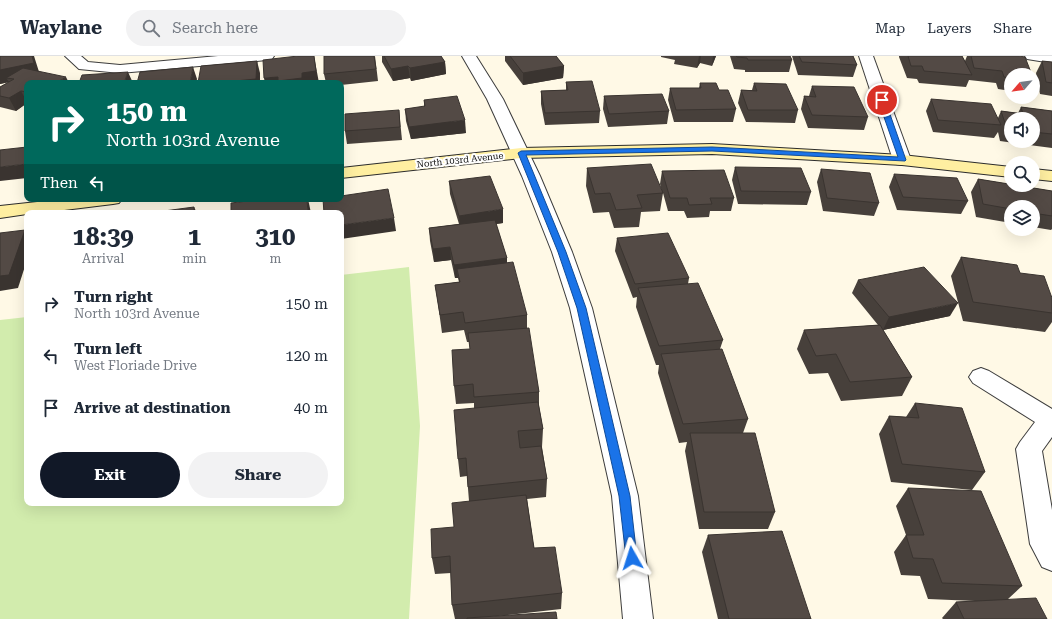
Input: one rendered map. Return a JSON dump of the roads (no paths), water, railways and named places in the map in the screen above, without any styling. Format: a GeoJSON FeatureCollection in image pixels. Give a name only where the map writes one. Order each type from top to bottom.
{"type":"FeatureCollection","features":[{"type":"Feature","properties":{"kind":"street"},"geometry":{"type":"LineString","coordinates":[[72,56],[84,66],[120,69],[267,56]]}},
{"type":"Feature","properties":{"kind":"street"},"geometry":{"type":"LineString","coordinates":[[469,56],[495,99],[521,153],[562,252],[582,308],[625,496],[638,619]]}},
{"type":"Feature","properties":{"kind":"street"},"geometry":{"type":"LineString","coordinates":[[866,56],[902,160]]}},
{"type":"Feature","properties":{"kind":"street"},"geometry":{"type":"LineString","coordinates":[[1032,56],[1052,59]]}},
{"type":"Feature","properties":{"kind":"street","name":"North 103rd Avenue"},"geometry":{"type":"LineString","coordinates":[[344,174],[521,153],[712,149],[902,160],[1004,171]]}},
{"type":"Feature","properties":{"kind":"street"},"geometry":{"type":"LineString","coordinates":[[1040,175],[1052,176]]}},
{"type":"Feature","properties":{"kind":"street"},"geometry":{"type":"LineString","coordinates":[[0,212],[87,202]]}},
{"type":"Feature","properties":{"kind":"street"},"geometry":{"type":"LineString","coordinates":[[981,377],[1051,420],[1029,448],[1044,544],[1052,558]]}}]}
